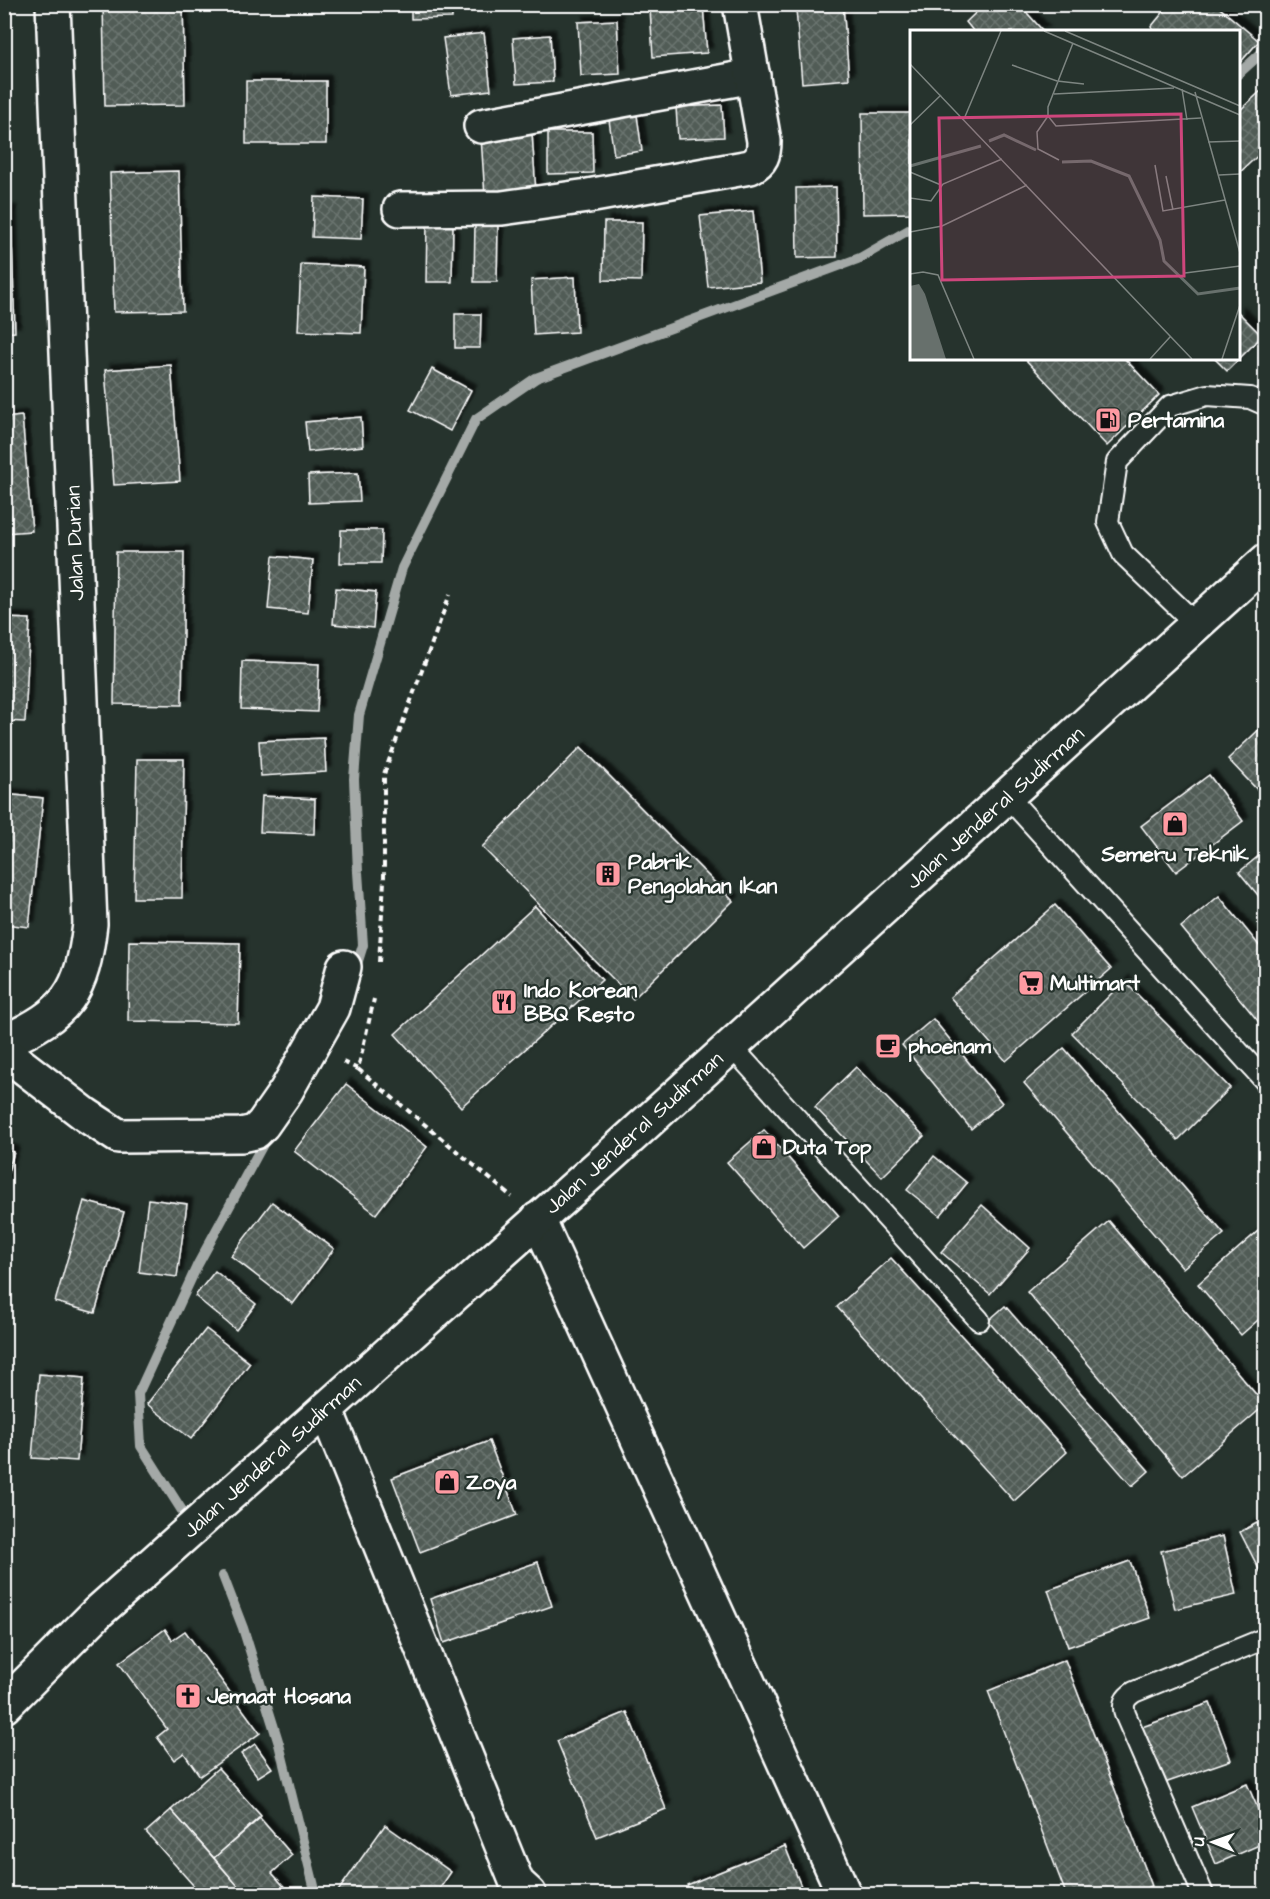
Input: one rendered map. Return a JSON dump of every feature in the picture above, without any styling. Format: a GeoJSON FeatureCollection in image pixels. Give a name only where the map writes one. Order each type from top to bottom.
{"type":"FeatureCollection","features":[{"type":"Feature","properties":{"kind":"street","name":"Jalan Durian"},"geometry":{"type":"LineString","coordinates":[[4,1042],[33,1029],[59,1011],[77,983],[86,960],[90,924],[53,4]]}},
{"type":"Feature","properties":{"kind":"street"},"geometry":{"type":"LineString","coordinates":[[400,209],[502,208],[588,196],[750,167],[762,159],[764,152],[740,4]]}},
{"type":"Feature","properties":{"kind":"street"},"geometry":{"type":"LineString","coordinates":[[481,126],[753,76]]}},
{"type":"Feature","properties":{"kind":"street","name":"Jalan Jenderal Sudirman"},"geometry":{"type":"LineString","coordinates":[[5,1704],[97,1613],[1008,797],[1266,561]]}},
{"type":"Feature","properties":{"kind":"street"},"geometry":{"type":"LineString","coordinates":[[4,1052],[86,1115],[118,1136],[241,1135],[255,1132],[286,1091],[333,1008],[344,967]]}},
{"type":"Feature","properties":{"kind":"street"},"geometry":{"type":"LineString","coordinates":[[538,1219],[844,1894]]}},
{"type":"Feature","properties":{"kind":"street"},"geometry":{"type":"LineString","coordinates":[[326,1410],[517,1883],[526,1894]]}},
{"type":"Feature","properties":{"kind":"lane"},"geometry":{"type":"LineString","coordinates":[[1196,624],[1123,554],[1108,522],[1117,462],[1170,406],[1207,395],[1250,398],[1266,405]]}},
{"type":"Feature","properties":{"kind":"lane"},"geometry":{"type":"LineString","coordinates":[[1008,797],[1266,1082]]}},
{"type":"Feature","properties":{"kind":"lane"},"geometry":{"type":"LineString","coordinates":[[731,1046],[979,1320]]}},
{"type":"Feature","properties":{"kind":"lane"},"geometry":{"type":"LineString","coordinates":[[1203,1894],[1125,1714],[1124,1702],[1134,1692],[1266,1638]]}},
{"type":"Feature","properties":{"kind":"path"},"geometry":{"type":"LineString","coordinates":[[378,971],[384,881],[384,774],[450,594]]}},
{"type":"Feature","properties":{"kind":"path"},"geometry":{"type":"LineString","coordinates":[[358,1069],[375,993]]}},
{"type":"Feature","properties":{"kind":"path"},"geometry":{"type":"LineString","coordinates":[[339,1060],[358,1069],[538,1219]]}},
{"type":"Feature","properties":{"kind":"building"},"geometry":{"type":"Polygon","coordinates":[[[103,4],[183,4],[185,105],[105,106],[103,4]]]}},
{"type":"Feature","properties":{"kind":"building"},"geometry":{"type":"Polygon","coordinates":[[[411,4],[452,4],[452,18],[411,19],[411,4]]]}},
{"type":"Feature","properties":{"kind":"building"},"geometry":{"type":"Polygon","coordinates":[[[480,4],[510,4],[480,9],[480,4]]]}},
{"type":"Feature","properties":{"kind":"building"},"geometry":{"type":"Polygon","coordinates":[[[985,4],[1019,4],[1042,30],[972,30],[966,22],[985,4]]]}},
{"type":"Feature","properties":{"kind":"building"},"geometry":{"type":"Polygon","coordinates":[[[1170,4],[1215,4],[1259,41],[1240,63],[1240,30],[1154,30],[1151,27],[1170,4]]]}},
{"type":"Feature","properties":{"kind":"building"},"geometry":{"type":"Polygon","coordinates":[[[843,5],[849,79],[802,83],[796,9],[843,5]]]}},
{"type":"Feature","properties":{"kind":"building"},"geometry":{"type":"Polygon","coordinates":[[[703,6],[707,53],[653,57],[650,9],[703,6]]]}},
{"type":"Feature","properties":{"kind":"building"},"geometry":{"type":"Polygon","coordinates":[[[617,20],[620,74],[581,76],[578,22],[617,20]]]}},
{"type":"Feature","properties":{"kind":"building"},"geometry":{"type":"Polygon","coordinates":[[[484,33],[491,90],[451,95],[443,38],[484,33]]]}},
{"type":"Feature","properties":{"kind":"building"},"geometry":{"type":"Polygon","coordinates":[[[550,35],[553,82],[516,84],[513,38],[550,35]]]}},
{"type":"Feature","properties":{"kind":"building"},"geometry":{"type":"Polygon","coordinates":[[[246,81],[326,81],[326,144],[246,144],[246,81]]]}},
{"type":"Feature","properties":{"kind":"building"},"geometry":{"type":"Polygon","coordinates":[[[1262,90],[1266,94],[1266,148],[1240,172],[1240,110],[1262,90]]]}},
{"type":"Feature","properties":{"kind":"building"},"geometry":{"type":"Polygon","coordinates":[[[635,101],[642,151],[614,155],[607,106],[635,101]]]}},
{"type":"Feature","properties":{"kind":"building"},"geometry":{"type":"Polygon","coordinates":[[[722,105],[724,137],[678,139],[676,107],[722,105]]]}},
{"type":"Feature","properties":{"kind":"building"},"geometry":{"type":"Polygon","coordinates":[[[862,113],[910,113],[910,213],[863,214],[862,113]]]}},
{"type":"Feature","properties":{"kind":"building"},"geometry":{"type":"Polygon","coordinates":[[[548,132],[592,132],[593,173],[548,174],[548,132]]]}},
{"type":"Feature","properties":{"kind":"building"},"geometry":{"type":"Polygon","coordinates":[[[532,133],[536,193],[485,197],[481,137],[532,133]]]}},
{"type":"Feature","properties":{"kind":"building"},"geometry":{"type":"Polygon","coordinates":[[[179,171],[183,311],[114,312],[110,173],[179,171]]]}},
{"type":"Feature","properties":{"kind":"building"},"geometry":{"type":"Polygon","coordinates":[[[836,187],[837,257],[797,258],[796,188],[836,187]]]}},
{"type":"Feature","properties":{"kind":"building"},"geometry":{"type":"Polygon","coordinates":[[[314,197],[363,199],[361,239],[312,237],[314,197]]]}},
{"type":"Feature","properties":{"kind":"building"},"geometry":{"type":"Polygon","coordinates":[[[4,211],[11,211],[15,332],[4,333],[4,211]]]}},
{"type":"Feature","properties":{"kind":"building"},"geometry":{"type":"Polygon","coordinates":[[[753,211],[760,282],[708,287],[700,216],[753,211]]]}},
{"type":"Feature","properties":{"kind":"building"},"geometry":{"type":"Polygon","coordinates":[[[427,222],[453,222],[452,282],[426,282],[427,222]]]}},
{"type":"Feature","properties":{"kind":"building"},"geometry":{"type":"Polygon","coordinates":[[[604,222],[642,222],[641,281],[603,280],[604,222]]]}},
{"type":"Feature","properties":{"kind":"building"},"geometry":{"type":"Polygon","coordinates":[[[475,223],[498,223],[497,282],[474,282],[475,223]]]}},
{"type":"Feature","properties":{"kind":"building"},"geometry":{"type":"Polygon","coordinates":[[[301,264],[364,267],[361,333],[298,331],[301,264]]]}},
{"type":"Feature","properties":{"kind":"building"},"geometry":{"type":"Polygon","coordinates":[[[575,277],[577,332],[534,335],[531,280],[575,277]]]}},
{"type":"Feature","properties":{"kind":"building"},"geometry":{"type":"Polygon","coordinates":[[[455,314],[481,314],[480,348],[455,348],[455,314]]]}},
{"type":"Feature","properties":{"kind":"building"},"geometry":{"type":"Polygon","coordinates":[[[1240,314],[1262,336],[1240,358],[1240,314]]]}},
{"type":"Feature","properties":{"kind":"building"},"geometry":{"type":"Polygon","coordinates":[[[1266,351],[1266,364],[1259,358],[1266,351]]]}},
{"type":"Feature","properties":{"kind":"building","name":"Pertamina"},"geometry":{"type":"Polygon","coordinates":[[[1026,360],[1126,360],[1159,395],[1107,446],[1026,360]]]}},
{"type":"Feature","properties":{"kind":"building"},"geometry":{"type":"Polygon","coordinates":[[[1216,360],[1238,360],[1227,371],[1216,360]]]}},
{"type":"Feature","properties":{"kind":"building"},"geometry":{"type":"Polygon","coordinates":[[[171,365],[180,481],[114,485],[105,370],[171,365]]]}},
{"type":"Feature","properties":{"kind":"building"},"geometry":{"type":"Polygon","coordinates":[[[432,369],[471,390],[450,431],[410,410],[432,369]]]}},
{"type":"Feature","properties":{"kind":"building"},"geometry":{"type":"Polygon","coordinates":[[[22,416],[32,531],[4,533],[4,418],[22,416]]]}},
{"type":"Feature","properties":{"kind":"building"},"geometry":{"type":"Polygon","coordinates":[[[361,417],[363,446],[308,452],[305,422],[361,417]]]}},
{"type":"Feature","properties":{"kind":"building"},"geometry":{"type":"Polygon","coordinates":[[[358,473],[360,501],[309,503],[308,475],[358,473]]]}},
{"type":"Feature","properties":{"kind":"building"},"geometry":{"type":"Polygon","coordinates":[[[341,530],[382,530],[381,563],[340,563],[341,530]]]}},
{"type":"Feature","properties":{"kind":"building"},"geometry":{"type":"Polygon","coordinates":[[[116,552],[184,552],[182,705],[114,704],[116,552]]]}},
{"type":"Feature","properties":{"kind":"building"},"geometry":{"type":"Polygon","coordinates":[[[273,556],[313,560],[308,613],[268,609],[273,556]]]}},
{"type":"Feature","properties":{"kind":"building"},"geometry":{"type":"Polygon","coordinates":[[[336,588],[376,592],[373,628],[333,624],[336,588]]]}},
{"type":"Feature","properties":{"kind":"building"},"geometry":{"type":"Polygon","coordinates":[[[4,618],[30,619],[25,722],[4,721],[4,618]]]}},
{"type":"Feature","properties":{"kind":"building"},"geometry":{"type":"Polygon","coordinates":[[[242,661],[319,664],[317,712],[241,709],[242,661]]]}},
{"type":"Feature","properties":{"kind":"building"},"geometry":{"type":"Polygon","coordinates":[[[1266,723],[1266,799],[1228,759],[1266,723]]]}},
{"type":"Feature","properties":{"kind":"building"},"geometry":{"type":"Polygon","coordinates":[[[324,738],[326,772],[261,776],[259,741],[324,738]]]}},
{"type":"Feature","properties":{"kind":"building","name":"Pabrik Pengolahan Ikan"},"geometry":{"type":"Polygon","coordinates":[[[581,747],[733,901],[633,999],[482,847],[581,747]]]}},
{"type":"Feature","properties":{"kind":"building"},"geometry":{"type":"Polygon","coordinates":[[[137,759],[184,759],[182,898],[134,898],[137,759]]]}},
{"type":"Feature","properties":{"kind":"building"},"geometry":{"type":"Polygon","coordinates":[[[1209,775],[1243,821],[1176,872],[1141,826],[1209,775]]]}},
{"type":"Feature","properties":{"kind":"building"},"geometry":{"type":"Polygon","coordinates":[[[4,794],[43,798],[29,927],[4,924],[4,794]]]}},
{"type":"Feature","properties":{"kind":"building"},"geometry":{"type":"Polygon","coordinates":[[[262,796],[315,799],[314,834],[260,832],[262,796]]]}},
{"type":"Feature","properties":{"kind":"building"},"geometry":{"type":"Polygon","coordinates":[[[1266,850],[1266,905],[1239,872],[1266,850]]]}},
{"type":"Feature","properties":{"kind":"building"},"geometry":{"type":"Polygon","coordinates":[[[1219,896],[1266,954],[1266,1022],[1262,1026],[1181,927],[1219,896]]]}},
{"type":"Feature","properties":{"kind":"building","name":"Multimart"},"geometry":{"type":"Polygon","coordinates":[[[1055,905],[1111,969],[1006,1061],[950,997],[1055,905]]]}},
{"type":"Feature","properties":{"kind":"building"},"geometry":{"type":"Polygon","coordinates":[[[535,906],[602,980],[461,1107],[395,1034],[535,906]]]}},
{"type":"Feature","properties":{"kind":"building"},"geometry":{"type":"Polygon","coordinates":[[[129,941],[240,943],[238,1023],[128,1021],[129,941]]]}},
{"type":"Feature","properties":{"kind":"building"},"geometry":{"type":"Polygon","coordinates":[[[1124,981],[1230,1088],[1178,1140],[1072,1033],[1124,981]]]}},
{"type":"Feature","properties":{"kind":"building"},"geometry":{"type":"Polygon","coordinates":[[[933,1019],[1002,1103],[971,1129],[902,1045],[933,1019]]]}},
{"type":"Feature","properties":{"kind":"building"},"geometry":{"type":"Polygon","coordinates":[[[1064,1048],[1224,1234],[1183,1268],[1024,1083],[1064,1048]]]}},
{"type":"Feature","properties":{"kind":"building"},"geometry":{"type":"Polygon","coordinates":[[[856,1067],[924,1136],[882,1177],[815,1107],[856,1067]]]}},
{"type":"Feature","properties":{"kind":"building"},"geometry":{"type":"Polygon","coordinates":[[[346,1084],[427,1147],[376,1214],[294,1151],[346,1084]]]}},
{"type":"Feature","properties":{"kind":"building"},"geometry":{"type":"Polygon","coordinates":[[[764,1130],[839,1216],[803,1248],[727,1162],[764,1130]]]}},
{"type":"Feature","properties":{"kind":"building"},"geometry":{"type":"Polygon","coordinates":[[[4,1149],[14,1152],[4,1185],[4,1149]]]}},
{"type":"Feature","properties":{"kind":"building"},"geometry":{"type":"Polygon","coordinates":[[[934,1156],[967,1183],[940,1216],[907,1190],[934,1156]]]}},
{"type":"Feature","properties":{"kind":"building"},"geometry":{"type":"Polygon","coordinates":[[[148,1199],[187,1204],[177,1277],[139,1272],[148,1199]]]}},
{"type":"Feature","properties":{"kind":"building"},"geometry":{"type":"Polygon","coordinates":[[[84,1201],[124,1212],[95,1313],[55,1302],[84,1201]]]}},
{"type":"Feature","properties":{"kind":"building"},"geometry":{"type":"Polygon","coordinates":[[[272,1202],[334,1249],[293,1304],[231,1256],[272,1202]]]}},
{"type":"Feature","properties":{"kind":"building"},"geometry":{"type":"Polygon","coordinates":[[[982,1205],[1030,1248],[990,1294],[941,1252],[982,1205]]]}},
{"type":"Feature","properties":{"kind":"building"},"geometry":{"type":"Polygon","coordinates":[[[1109,1221],[1265,1405],[1183,1476],[1027,1292],[1109,1221]]]}},
{"type":"Feature","properties":{"kind":"building"},"geometry":{"type":"Polygon","coordinates":[[[1266,1224],[1266,1313],[1241,1335],[1198,1284],[1266,1224]]]}},
{"type":"Feature","properties":{"kind":"building"},"geometry":{"type":"Polygon","coordinates":[[[891,1258],[1067,1452],[1014,1501],[837,1307],[891,1258]]]}},
{"type":"Feature","properties":{"kind":"building"},"geometry":{"type":"Polygon","coordinates":[[[215,1271],[256,1304],[236,1330],[195,1296],[215,1271]]]}},
{"type":"Feature","properties":{"kind":"building"},"geometry":{"type":"Polygon","coordinates":[[[1005,1306],[1149,1471],[1132,1486],[988,1321],[1005,1306]]]}},
{"type":"Feature","properties":{"kind":"building"},"geometry":{"type":"Polygon","coordinates":[[[206,1329],[250,1363],[191,1439],[147,1404],[206,1329]]]}},
{"type":"Feature","properties":{"kind":"building"},"geometry":{"type":"Polygon","coordinates":[[[39,1374],[84,1378],[77,1461],[32,1458],[39,1374]]]}},
{"type":"Feature","properties":{"kind":"building"},"geometry":{"type":"Polygon","coordinates":[[[489,1441],[517,1515],[420,1552],[392,1478],[489,1441]]]}},
{"type":"Feature","properties":{"kind":"building"},"geometry":{"type":"Polygon","coordinates":[[[1257,1523],[1266,1539],[1266,1571],[1261,1573],[1240,1532],[1257,1523]]]}},
{"type":"Feature","properties":{"kind":"building"},"geometry":{"type":"Polygon","coordinates":[[[1223,1536],[1236,1595],[1175,1609],[1161,1551],[1223,1536]]]}},
{"type":"Feature","properties":{"kind":"building"},"geometry":{"type":"Polygon","coordinates":[[[1130,1561],[1150,1618],[1068,1647],[1048,1590],[1130,1561]]]}},
{"type":"Feature","properties":{"kind":"building"},"geometry":{"type":"Polygon","coordinates":[[[538,1562],[552,1606],[444,1643],[430,1599],[538,1562]]]}},
{"type":"Feature","properties":{"kind":"building","name":"Jemaat Hosana"},"geometry":{"type":"Polygon","coordinates":[[[165,1629],[172,1640],[185,1631],[260,1733],[200,1776],[184,1753],[174,1760],[157,1737],[167,1729],[119,1663],[165,1629]]]}},
{"type":"Feature","properties":{"kind":"building"},"geometry":{"type":"Polygon","coordinates":[[[1065,1660],[1152,1886],[1131,1894],[1066,1894],[988,1691],[1065,1660]]]}},
{"type":"Feature","properties":{"kind":"building"},"geometry":{"type":"Polygon","coordinates":[[[1210,1703],[1231,1760],[1162,1784],[1142,1727],[1210,1703]]]}},
{"type":"Feature","properties":{"kind":"building"},"geometry":{"type":"Polygon","coordinates":[[[627,1712],[666,1809],[597,1837],[557,1741],[627,1712]]]}},
{"type":"Feature","properties":{"kind":"building"},"geometry":{"type":"Polygon","coordinates":[[[255,1744],[272,1768],[258,1777],[241,1754],[255,1744]]]}},
{"type":"Feature","properties":{"kind":"building"},"geometry":{"type":"Polygon","coordinates":[[[218,1768],[261,1816],[214,1858],[171,1810],[218,1768]]]}},
{"type":"Feature","properties":{"kind":"building"},"geometry":{"type":"Polygon","coordinates":[[[1247,1784],[1266,1827],[1266,1842],[1216,1864],[1192,1807],[1247,1784]]]}},
{"type":"Feature","properties":{"kind":"building"},"geometry":{"type":"Polygon","coordinates":[[[171,1810],[241,1889],[235,1894],[201,1894],[146,1832],[171,1810]]]}},
{"type":"Feature","properties":{"kind":"building"},"geometry":{"type":"Polygon","coordinates":[[[260,1818],[292,1855],[272,1873],[288,1891],[284,1894],[267,1894],[259,1885],[245,1894],[214,1858],[260,1818]]]}},
{"type":"Feature","properties":{"kind":"building"},"geometry":{"type":"Polygon","coordinates":[[[385,1825],[451,1872],[436,1894],[336,1894],[385,1825]]]}},
{"type":"Feature","properties":{"kind":"building"},"geometry":{"type":"Polygon","coordinates":[[[785,1846],[804,1894],[690,1894],[687,1885],[785,1846]]]}},
{"type":"Feature","properties":{"kind":"waterway"},"geometry":{"type":"LineString","coordinates":[[1240,72],[1266,49]]}},
{"type":"Feature","properties":{"kind":"waterway"},"geometry":{"type":"LineString","coordinates":[[354,974],[363,945],[354,779],[359,715],[402,568],[476,419],[536,378],[860,258],[910,229]]}},
{"type":"Feature","properties":{"kind":"waterway"},"geometry":{"type":"LineString","coordinates":[[188,1520],[141,1446],[138,1394],[197,1266],[268,1135]]}},
{"type":"Feature","properties":{"kind":"waterway"},"geometry":{"type":"LineString","coordinates":[[223,1576],[243,1628],[279,1744],[316,1894]]}},
{"type":"Feature","properties":{"kind":"place","name":"Pertamina"},"geometry":{"type":"Point","coordinates":[1108,420]}},
{"type":"Feature","properties":{"kind":"place","name":"Semeru Teknik"},"geometry":{"type":"Point","coordinates":[1175,824]}},
{"type":"Feature","properties":{"kind":"place","name":"Pabrik Pengolahan Ikan"},"geometry":{"type":"Point","coordinates":[608,874]}},
{"type":"Feature","properties":{"kind":"place","name":"Multimart"},"geometry":{"type":"Point","coordinates":[1031,983]}},
{"type":"Feature","properties":{"kind":"place","name":"Indo Korean BBQ Resto"},"geometry":{"type":"Point","coordinates":[504,1002]}},
{"type":"Feature","properties":{"kind":"place","name":"phoenam"},"geometry":{"type":"Point","coordinates":[888,1046]}},
{"type":"Feature","properties":{"kind":"place","name":"Duta Top"},"geometry":{"type":"Point","coordinates":[764,1147]}},
{"type":"Feature","properties":{"kind":"place","name":"Zoya"},"geometry":{"type":"Point","coordinates":[447,1482]}},
{"type":"Feature","properties":{"kind":"place","name":"Jemaat Hosana"},"geometry":{"type":"Point","coordinates":[188,1696]}}]}
